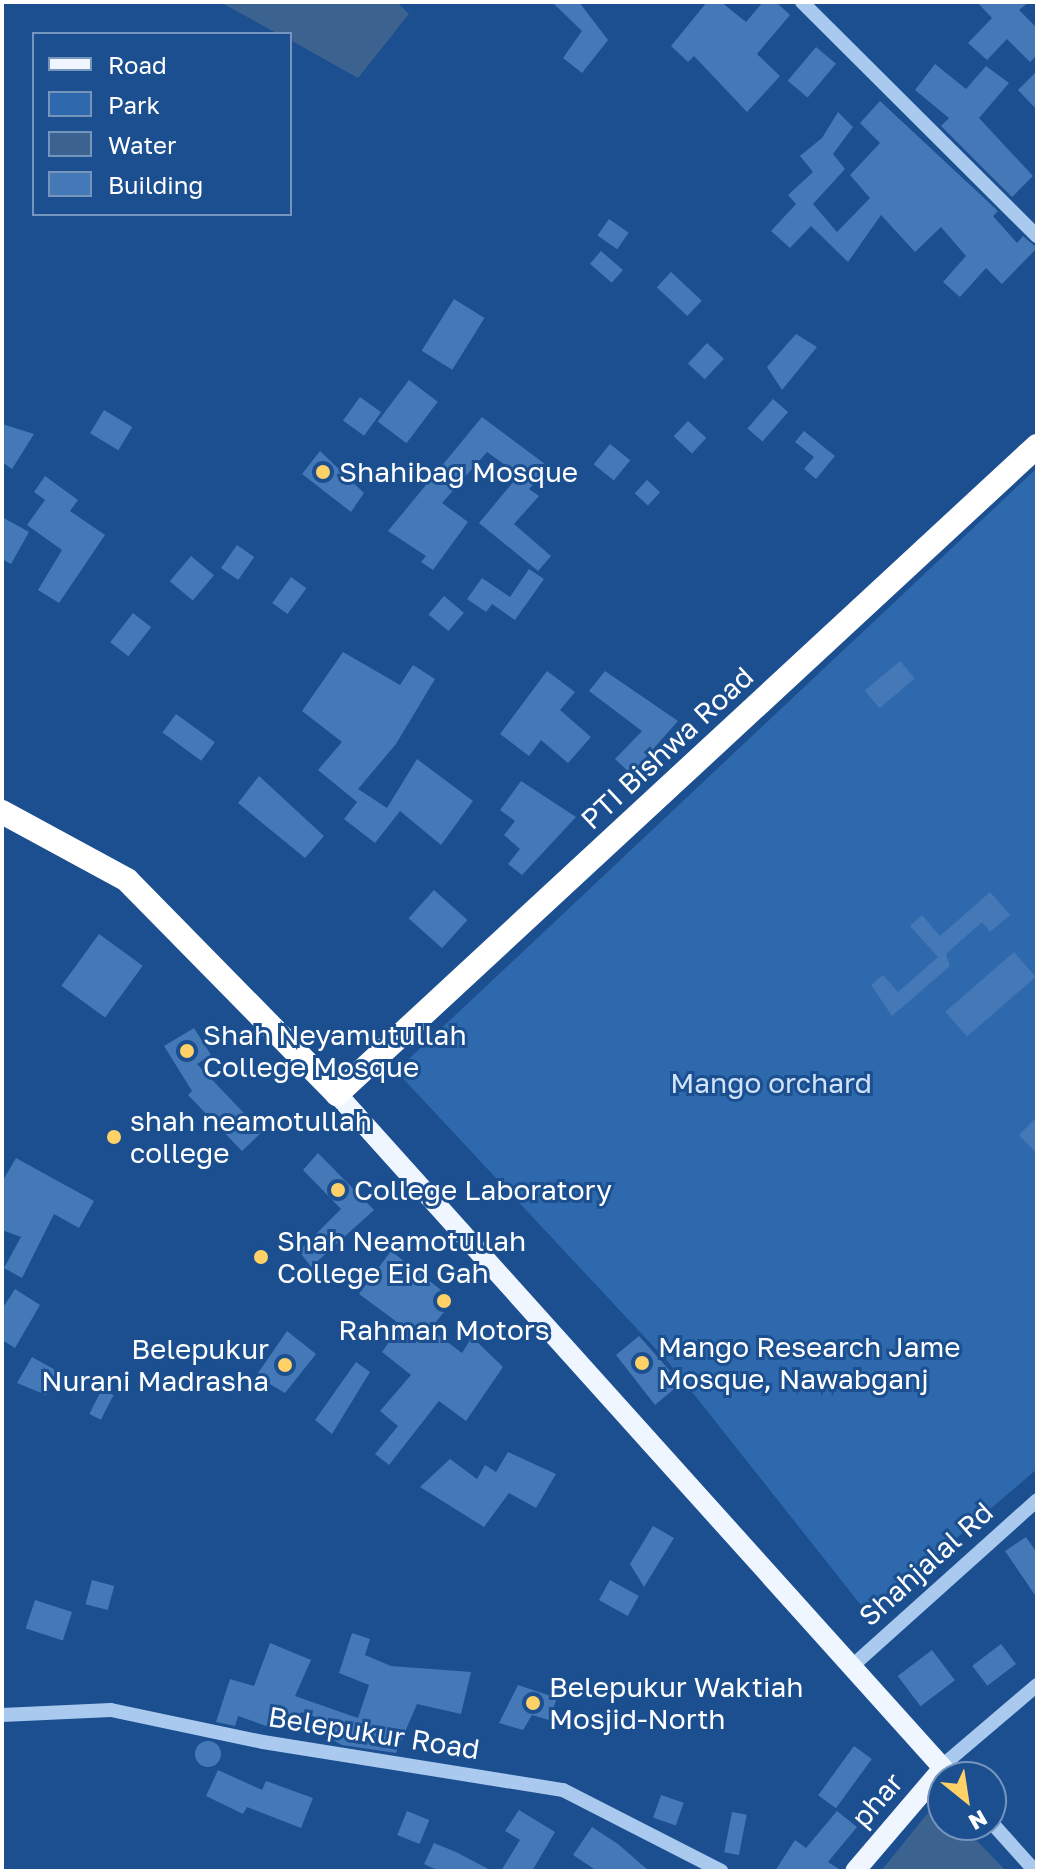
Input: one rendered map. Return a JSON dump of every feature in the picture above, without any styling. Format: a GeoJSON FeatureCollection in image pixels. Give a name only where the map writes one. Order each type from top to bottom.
{"type":"FeatureCollection","features":[{"type":"Feature","properties":{"kind":"highway","name":"PTI Bishwa Road"},"geometry":{"type":"LineString","coordinates":[[337,1094],[1037,446]]}},
{"type":"Feature","properties":{"kind":"highway"},"geometry":{"type":"LineString","coordinates":[[2,812],[127,880],[337,1094]]}},
{"type":"Feature","properties":{"kind":"main road"},"geometry":{"type":"LineString","coordinates":[[337,1094],[937,1761]]}},
{"type":"Feature","properties":{"kind":"main road","name":"phar"},"geometry":{"type":"LineString","coordinates":[[855,1871],[927,1794]]}},
{"type":"Feature","properties":{"kind":"street"},"geometry":{"type":"LineString","coordinates":[[802,2],[1037,236]]}},
{"type":"Feature","properties":{"kind":"street","name":"Shahjalal Rd"},"geometry":{"type":"LineString","coordinates":[[850,1668],[1037,1500]]}},
{"type":"Feature","properties":{"kind":"street"},"geometry":{"type":"LineString","coordinates":[[958,1761],[1037,1685]]}},
{"type":"Feature","properties":{"kind":"street","name":"Belepukur Road"},"geometry":{"type":"LineString","coordinates":[[2,1715],[111,1710],[263,1742],[563,1790],[721,1871]]}},
{"type":"Feature","properties":{"kind":"street"},"geometry":{"type":"LineString","coordinates":[[1007,1840],[1035,1871]]}},
{"type":"Feature","properties":{"kind":"green space","name":"Mango orchard"},"geometry":{"type":"Polygon","coordinates":[[[1037,468],[1037,1469],[868,1614],[669,1363],[396,1071],[1037,468]]]}},
{"type":"Feature","properties":{"kind":"water"},"geometry":{"type":"Polygon","coordinates":[[[220,2],[397,2],[409,14],[358,78],[292,41],[292,32],[274,32],[220,2]]]}},
{"type":"Feature","properties":{"kind":"water"},"geometry":{"type":"Polygon","coordinates":[[[927,1814],[927,1841],[977,1841],[1006,1871],[881,1871],[927,1814]]]}},
{"type":"Feature","properties":{"kind":"building"},"geometry":{"type":"Polygon","coordinates":[[[552,2],[579,2],[608,40],[582,73],[563,58],[582,31],[552,2]]]}},
{"type":"Feature","properties":{"kind":"building"},"geometry":{"type":"Polygon","coordinates":[[[707,2],[721,2],[746,22],[763,2],[776,2],[790,15],[757,54],[780,76],[747,112],[694,56],[688,62],[671,46],[707,2]]]}},
{"type":"Feature","properties":{"kind":"building"},"geometry":{"type":"Polygon","coordinates":[[[977,2],[1029,2],[1019,10],[1037,28],[1037,55],[1030,62],[1007,39],[987,60],[968,43],[992,18],[977,2]]]}},
{"type":"Feature","properties":{"kind":"building"},"geometry":{"type":"Polygon","coordinates":[[[816,47],[836,64],[808,97],[788,81],[816,47]]]}},
{"type":"Feature","properties":{"kind":"building"},"geometry":{"type":"Polygon","coordinates":[[[935,64],[966,89],[986,66],[1009,83],[979,118],[1033,176],[1012,197],[941,126],[949,118],[915,90],[935,64]]]}},
{"type":"Feature","properties":{"kind":"building"},"geometry":{"type":"Polygon","coordinates":[[[1037,71],[1037,110],[1018,90],[1037,71]]]}},
{"type":"Feature","properties":{"kind":"building"},"geometry":{"type":"Polygon","coordinates":[[[880,101],[998,211],[993,216],[1017,243],[1023,236],[1037,248],[1002,284],[986,268],[960,297],[943,282],[966,256],[941,227],[915,252],[881,215],[848,262],[811,226],[790,248],[771,231],[796,204],[788,195],[813,172],[800,156],[822,138],[838,112],[853,127],[833,154],[845,169],[813,204],[837,232],[870,198],[850,175],[880,143],[860,123],[880,101]]]}},
{"type":"Feature","properties":{"kind":"building"},"geometry":{"type":"Polygon","coordinates":[[[609,219],[629,233],[617,249],[598,235],[609,219]]]}},
{"type":"Feature","properties":{"kind":"building"},"geometry":{"type":"Polygon","coordinates":[[[601,251],[623,270],[612,283],[590,264],[601,251]]]}},
{"type":"Feature","properties":{"kind":"building"},"geometry":{"type":"Polygon","coordinates":[[[671,272],[702,301],[687,316],[657,287],[671,272]]]}},
{"type":"Feature","properties":{"kind":"building"},"geometry":{"type":"Polygon","coordinates":[[[454,299],[485,318],[452,370],[422,351],[454,299]]]}},
{"type":"Feature","properties":{"kind":"building"},"geometry":{"type":"Polygon","coordinates":[[[796,334],[817,347],[782,390],[767,367],[796,334]]]}},
{"type":"Feature","properties":{"kind":"building"},"geometry":{"type":"Polygon","coordinates":[[[707,343],[724,359],[705,379],[688,363],[707,343]]]}},
{"type":"Feature","properties":{"kind":"building"},"geometry":{"type":"Polygon","coordinates":[[[409,380],[438,402],[406,443],[378,422],[409,380]]]}},
{"type":"Feature","properties":{"kind":"building"},"geometry":{"type":"Polygon","coordinates":[[[360,397],[381,412],[364,436],[343,420],[360,397]]]}},
{"type":"Feature","properties":{"kind":"building"},"geometry":{"type":"Polygon","coordinates":[[[773,399],[788,412],[763,442],[747,428],[773,399]]]}},
{"type":"Feature","properties":{"kind":"building"},"geometry":{"type":"Polygon","coordinates":[[[104,410],[132,427],[118,450],[90,433],[104,410]]]}},
{"type":"Feature","properties":{"kind":"building"},"geometry":{"type":"Polygon","coordinates":[[[482,417],[549,467],[529,489],[539,496],[514,524],[551,556],[538,571],[479,523],[519,475],[487,452],[442,503],[468,522],[433,570],[421,562],[426,556],[388,531],[482,417]]]}},
{"type":"Feature","properties":{"kind":"building"},"geometry":{"type":"Polygon","coordinates":[[[688,421],[706,438],[692,453],[674,436],[688,421]]]}},
{"type":"Feature","properties":{"kind":"building"},"geometry":{"type":"Polygon","coordinates":[[[2,424],[34,434],[12,469],[2,462],[2,424]]]}},
{"type":"Feature","properties":{"kind":"building"},"geometry":{"type":"Polygon","coordinates":[[[804,431],[835,456],[816,479],[804,469],[814,457],[795,442],[804,431]]]}},
{"type":"Feature","properties":{"kind":"building"},"geometry":{"type":"Polygon","coordinates":[[[610,444],[630,460],[614,481],[594,464],[610,444]]]}},
{"type":"Feature","properties":{"kind":"building"},"geometry":{"type":"Polygon","coordinates":[[[320,451],[364,493],[351,512],[302,474],[320,451]]]}},
{"type":"Feature","properties":{"kind":"building"},"geometry":{"type":"Polygon","coordinates":[[[45,476],[78,500],[70,511],[105,535],[59,603],[38,590],[62,550],[27,525],[45,500],[34,492],[45,476]]]}},
{"type":"Feature","properties":{"kind":"building"},"geometry":{"type":"Polygon","coordinates":[[[647,480],[660,492],[648,505],[635,493],[647,480]]]}},
{"type":"Feature","properties":{"kind":"building"},"geometry":{"type":"Polygon","coordinates":[[[2,517],[29,532],[11,564],[2,559],[2,517]]]}},
{"type":"Feature","properties":{"kind":"building"},"geometry":{"type":"Polygon","coordinates":[[[237,545],[254,557],[238,580],[221,568],[237,545]]]}},
{"type":"Feature","properties":{"kind":"building"},"geometry":{"type":"Polygon","coordinates":[[[191,556],[214,575],[193,601],[170,581],[191,556]]]}},
{"type":"Feature","properties":{"kind":"building"},"geometry":{"type":"Polygon","coordinates":[[[529,569],[544,579],[515,620],[492,604],[486,612],[467,599],[482,578],[510,597],[529,569]]]}},
{"type":"Feature","properties":{"kind":"building"},"geometry":{"type":"Polygon","coordinates":[[[291,577],[306,588],[288,614],[272,603],[291,577]]]}},
{"type":"Feature","properties":{"kind":"building"},"geometry":{"type":"Polygon","coordinates":[[[444,596],[464,613],[448,631],[429,614],[444,596]]]}},
{"type":"Feature","properties":{"kind":"building"},"geometry":{"type":"Polygon","coordinates":[[[133,613],[151,627],[128,656],[110,642],[133,613]]]}},
{"type":"Feature","properties":{"kind":"building"},"geometry":{"type":"Polygon","coordinates":[[[343,652],[400,685],[413,665],[435,679],[396,744],[358,789],[387,808],[417,759],[473,801],[441,845],[400,811],[375,843],[344,819],[357,802],[318,770],[342,742],[302,711],[343,652]]]}},
{"type":"Feature","properties":{"kind":"building"},"geometry":{"type":"Polygon","coordinates":[[[900,661],[915,679],[880,708],[865,691],[900,661]]]}},
{"type":"Feature","properties":{"kind":"building"},"geometry":{"type":"Polygon","coordinates":[[[547,671],[575,692],[560,710],[591,737],[568,763],[541,740],[529,756],[500,734],[547,671]]]}},
{"type":"Feature","properties":{"kind":"building"},"geometry":{"type":"Polygon","coordinates":[[[605,671],[678,721],[631,774],[615,759],[642,731],[589,691],[605,671]]]}},
{"type":"Feature","properties":{"kind":"building"},"geometry":{"type":"Polygon","coordinates":[[[176,714],[215,742],[201,761],[162,733],[176,714]]]}},
{"type":"Feature","properties":{"kind":"building"},"geometry":{"type":"Polygon","coordinates":[[[259,776],[324,836],[305,858],[238,803],[259,776]]]}},
{"type":"Feature","properties":{"kind":"building"},"geometry":{"type":"Polygon","coordinates":[[[521,781],[576,817],[522,875],[508,864],[520,849],[504,835],[515,821],[500,810],[521,781]]]}},
{"type":"Feature","properties":{"kind":"building"},"geometry":{"type":"Polygon","coordinates":[[[434,890],[467,920],[442,948],[409,918],[434,890]]]}},
{"type":"Feature","properties":{"kind":"building"},"geometry":{"type":"Polygon","coordinates":[[[990,892],[1010,915],[990,932],[982,922],[946,954],[950,966],[892,1016],[871,985],[883,975],[898,992],[938,957],[910,926],[922,915],[940,936],[990,892]]]}},
{"type":"Feature","properties":{"kind":"building"},"geometry":{"type":"Polygon","coordinates":[[[99,934],[143,966],[105,1018],[61,986],[99,934]]]}},
{"type":"Feature","properties":{"kind":"building"},"geometry":{"type":"Polygon","coordinates":[[[1014,952],[1036,977],[967,1037],[945,1012],[1014,952]]]}},
{"type":"Feature","properties":{"kind":"building"},"geometry":{"type":"Polygon","coordinates":[[[194,1028],[211,1055],[197,1064],[262,1132],[242,1151],[188,1095],[192,1091],[164,1046],[194,1028]]]}},
{"type":"Feature","properties":{"kind":"building"},"geometry":{"type":"Polygon","coordinates":[[[1037,1117],[1037,1154],[1019,1135],[1037,1117]]]}},
{"type":"Feature","properties":{"kind":"building"},"geometry":{"type":"Polygon","coordinates":[[[318,1153],[374,1210],[311,1267],[299,1251],[341,1209],[303,1170],[318,1153]]]}},
{"type":"Feature","properties":{"kind":"building"},"geometry":{"type":"Polygon","coordinates":[[[16,1158],[94,1201],[79,1228],[54,1214],[22,1278],[4,1268],[21,1237],[2,1230],[2,1182],[16,1158]]]}},
{"type":"Feature","properties":{"kind":"building"},"geometry":{"type":"Polygon","coordinates":[[[391,1251],[454,1300],[430,1329],[462,1353],[472,1337],[503,1367],[466,1421],[439,1401],[389,1465],[375,1454],[398,1426],[380,1411],[411,1375],[382,1352],[401,1325],[359,1294],[391,1251]]]}},
{"type":"Feature","properties":{"kind":"building"},"geometry":{"type":"Polygon","coordinates":[[[15,1289],[40,1305],[15,1348],[2,1340],[4,1306],[15,1289]]]}},
{"type":"Feature","properties":{"kind":"building","name":"Belepukur Nurani Madrasha"},"geometry":{"type":"Polygon","coordinates":[[[287,1331],[316,1354],[285,1393],[256,1376],[287,1331]]]}},
{"type":"Feature","properties":{"kind":"building","name":"Mango Research Jame Mosque, Nawabganj"},"geometry":{"type":"Polygon","coordinates":[[[639,1336],[670,1371],[664,1377],[674,1389],[655,1405],[616,1355],[639,1336]]]}},
{"type":"Feature","properties":{"kind":"building"},"geometry":{"type":"Polygon","coordinates":[[[32,1357],[59,1372],[46,1395],[17,1383],[32,1357]]]}},
{"type":"Feature","properties":{"kind":"building"},"geometry":{"type":"Polygon","coordinates":[[[356,1362],[370,1372],[332,1434],[315,1420],[356,1362]]]}},
{"type":"Feature","properties":{"kind":"building"},"geometry":{"type":"Polygon","coordinates":[[[102,1389],[114,1395],[101,1420],[89,1414],[102,1389]]]}},
{"type":"Feature","properties":{"kind":"building"},"geometry":{"type":"Polygon","coordinates":[[[508,1452],[556,1474],[536,1508],[509,1493],[484,1527],[420,1487],[450,1459],[477,1479],[485,1465],[496,1472],[508,1452]]]}},
{"type":"Feature","properties":{"kind":"building"},"geometry":{"type":"Polygon","coordinates":[[[653,1526],[674,1538],[644,1587],[630,1564],[653,1526]]]}},
{"type":"Feature","properties":{"kind":"building"},"geometry":{"type":"Polygon","coordinates":[[[1026,1537],[1037,1553],[1037,1598],[1005,1551],[1026,1537]]]}},
{"type":"Feature","properties":{"kind":"building"},"geometry":{"type":"Polygon","coordinates":[[[92,1580],[114,1586],[108,1610],[86,1604],[92,1580]]]}},
{"type":"Feature","properties":{"kind":"building"},"geometry":{"type":"Polygon","coordinates":[[[610,1580],[639,1596],[628,1616],[599,1600],[610,1580]]]}},
{"type":"Feature","properties":{"kind":"building"},"geometry":{"type":"Polygon","coordinates":[[[35,1600],[72,1612],[63,1641],[26,1629],[35,1600]]]}},
{"type":"Feature","properties":{"kind":"building"},"geometry":{"type":"Polygon","coordinates":[[[352,1633],[370,1639],[365,1655],[391,1666],[471,1672],[461,1714],[417,1704],[396,1753],[342,1745],[320,1733],[324,1720],[301,1712],[297,1721],[277,1714],[272,1728],[238,1716],[235,1726],[216,1722],[230,1679],[254,1686],[270,1643],[311,1660],[295,1696],[358,1718],[369,1685],[339,1673],[352,1633]]]}},
{"type":"Feature","properties":{"kind":"building"},"geometry":{"type":"Polygon","coordinates":[[[1001,1644],[1016,1664],[987,1686],[972,1666],[1001,1644]]]}},
{"type":"Feature","properties":{"kind":"building"},"geometry":{"type":"Polygon","coordinates":[[[932,1650],[955,1680],[921,1706],[898,1676],[932,1650]]]}},
{"type":"Feature","properties":{"kind":"building","name":"Belepukur Waktiah Mosjid-North"},"geometry":{"type":"Polygon","coordinates":[[[518,1685],[557,1698],[549,1720],[532,1715],[523,1730],[499,1723],[518,1685]]]}},
{"type":"Feature","properties":{"kind":"building"},"geometry":{"type":"Polygon","coordinates":[[[208,1741],[217,1745],[221,1754],[217,1763],[208,1767],[199,1763],[195,1754],[199,1745],[208,1741]]]}},
{"type":"Feature","properties":{"kind":"building"},"geometry":{"type":"Polygon","coordinates":[[[854,1746],[872,1759],[836,1808],[818,1795],[854,1746]]]}},
{"type":"Feature","properties":{"kind":"building"},"geometry":{"type":"Polygon","coordinates":[[[218,1770],[262,1790],[266,1781],[313,1798],[301,1828],[247,1807],[243,1814],[206,1796],[218,1770]]]}},
{"type":"Feature","properties":{"kind":"building"},"geometry":{"type":"Polygon","coordinates":[[[661,1795],[684,1803],[676,1826],[653,1818],[661,1795]]]}},
{"type":"Feature","properties":{"kind":"building"},"geometry":{"type":"Polygon","coordinates":[[[519,1810],[555,1832],[532,1871],[501,1871],[520,1840],[505,1831],[519,1810]]]}},
{"type":"Feature","properties":{"kind":"building"},"geometry":{"type":"Polygon","coordinates":[[[407,1811],[429,1820],[420,1844],[397,1835],[407,1811]]]}},
{"type":"Feature","properties":{"kind":"building"},"geometry":{"type":"Polygon","coordinates":[[[837,1811],[857,1827],[828,1862],[842,1871],[775,1871],[795,1840],[806,1848],[837,1811]]]}},
{"type":"Feature","properties":{"kind":"building"},"geometry":{"type":"Polygon","coordinates":[[[732,1812],[747,1815],[739,1855],[724,1852],[732,1812]]]}},
{"type":"Feature","properties":{"kind":"building"},"geometry":{"type":"Polygon","coordinates":[[[592,1827],[618,1844],[649,1871],[597,1871],[573,1855],[592,1827]]]}},
{"type":"Feature","properties":{"kind":"building"},"geometry":{"type":"Polygon","coordinates":[[[434,1843],[492,1871],[439,1871],[424,1864],[434,1843]]]}},
{"type":"Feature","properties":{"kind":"place","name":"Shahibag Mosque"},"geometry":{"type":"Point","coordinates":[323,472]}},
{"type":"Feature","properties":{"kind":"place","name":"Shah Neyamutullah College Mosque"},"geometry":{"type":"Point","coordinates":[187,1051]}},
{"type":"Feature","properties":{"kind":"place","name":"shah neamotullah college"},"geometry":{"type":"Point","coordinates":[114,1137]}},
{"type":"Feature","properties":{"kind":"place","name":"College Laboratory"},"geometry":{"type":"Point","coordinates":[338,1190]}},
{"type":"Feature","properties":{"kind":"place","name":"Shah Neamotullah College Eid Gah"},"geometry":{"type":"Point","coordinates":[261,1257]}},
{"type":"Feature","properties":{"kind":"place","name":"Rahman Motors"},"geometry":{"type":"Point","coordinates":[444,1301]}},
{"type":"Feature","properties":{"kind":"place","name":"Mango Research Jame Mosque, Nawabganj"},"geometry":{"type":"Point","coordinates":[642,1363]}},
{"type":"Feature","properties":{"kind":"place","name":"Belepukur Nurani Madrasha"},"geometry":{"type":"Point","coordinates":[285,1365]}},
{"type":"Feature","properties":{"kind":"place","name":"Belepukur Waktiah Mosjid-North"},"geometry":{"type":"Point","coordinates":[533,1703]}}]}
